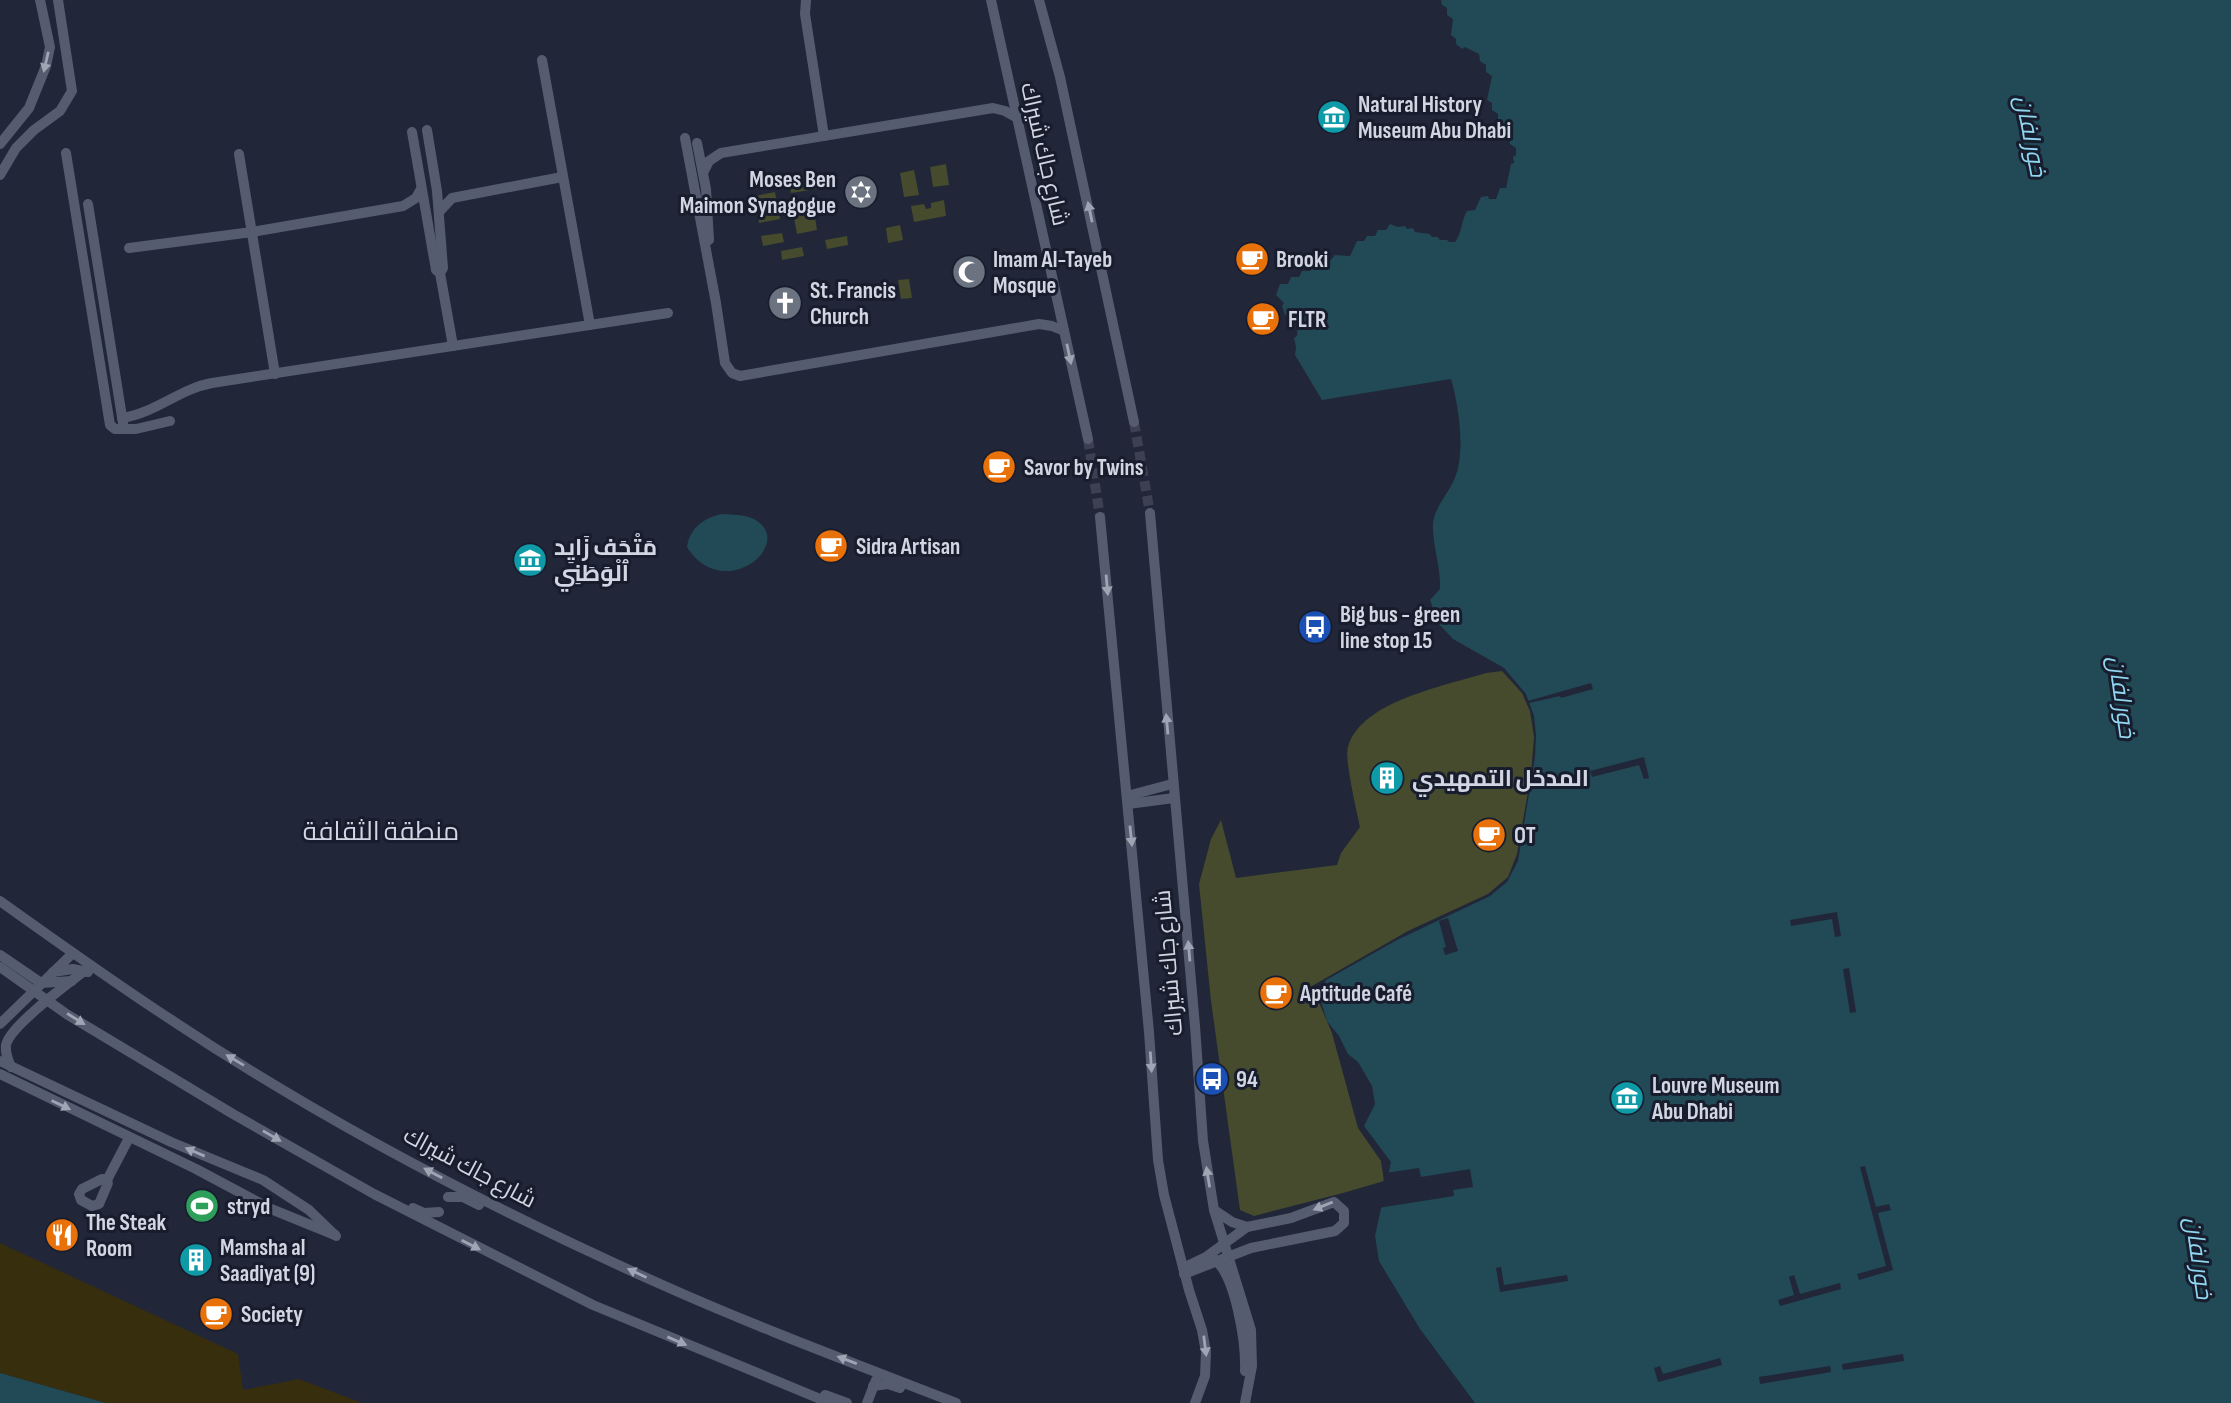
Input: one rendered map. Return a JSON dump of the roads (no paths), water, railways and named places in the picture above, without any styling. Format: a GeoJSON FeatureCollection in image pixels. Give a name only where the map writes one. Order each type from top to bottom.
{"type":"FeatureCollection","features":[{"type":"Feature","properties":{"kind":"street"},"geometry":{"type":"LineString","coordinates":[[0,144],[22,119],[36,96],[48,56],[50,47],[40,0]]}},
{"type":"Feature","properties":{"kind":"street"},"geometry":{"type":"LineString","coordinates":[[0,175],[24,138],[60,111],[72,90],[58,0]]}},
{"type":"Feature","properties":{"kind":"street"},"geometry":{"type":"LineString","coordinates":[[798,0],[805,14]]}},
{"type":"Feature","properties":{"kind":"street"},"geometry":{"type":"LineString","coordinates":[[806,0],[805,14],[824,136]]}},
{"type":"Feature","properties":{"kind":"street","name":"شارع جاك شيراك"},"geometry":{"type":"LineString","coordinates":[[991,0],[1088,439]]}},
{"type":"Feature","properties":{"kind":"street","name":"شارع جاك شيراك"},"geometry":{"type":"LineString","coordinates":[[1039,0],[1060,77],[1134,422]]}},
{"type":"Feature","properties":{"kind":"street"},"geometry":{"type":"LineString","coordinates":[[542,60],[590,325]]}},
{"type":"Feature","properties":{"kind":"street"},"geometry":{"type":"LineString","coordinates":[[993,108],[1010,93]]}},
{"type":"Feature","properties":{"kind":"street"},"geometry":{"type":"LineString","coordinates":[[708,260],[709,229],[697,142],[711,151],[721,153],[993,108],[1016,117]]}},
{"type":"Feature","properties":{"kind":"street"},"geometry":{"type":"LineString","coordinates":[[427,130],[439,212],[443,268],[440,273]]}},
{"type":"Feature","properties":{"kind":"street"},"geometry":{"type":"LineString","coordinates":[[412,132],[425,214],[436,270],[440,273],[453,346]]}},
{"type":"Feature","properties":{"kind":"street"},"geometry":{"type":"LineString","coordinates":[[685,138],[725,363],[729,371],[736,375],[1039,324],[1064,331]]}},
{"type":"Feature","properties":{"kind":"street"},"geometry":{"type":"LineString","coordinates":[[66,153],[110,425],[115,429],[197,386],[667,313]]}},
{"type":"Feature","properties":{"kind":"street"},"geometry":{"type":"LineString","coordinates":[[703,173],[709,161],[721,153]]}},
{"type":"Feature","properties":{"kind":"street"},"geometry":{"type":"LineString","coordinates":[[239,154],[275,374]]}},
{"type":"Feature","properties":{"kind":"street"},"geometry":{"type":"LineString","coordinates":[[437,191],[452,198],[562,177]]}},
{"type":"Feature","properties":{"kind":"street"},"geometry":{"type":"LineString","coordinates":[[129,248],[252,232],[403,206],[416,198],[421,189]]}},
{"type":"Feature","properties":{"kind":"street"},"geometry":{"type":"LineString","coordinates":[[439,212],[452,198]]}},
{"type":"Feature","properties":{"kind":"street"},"geometry":{"type":"LineString","coordinates":[[88,204],[123,424]]}},
{"type":"Feature","properties":{"kind":"street"},"geometry":{"type":"LineString","coordinates":[[403,206],[425,214]]}},
{"type":"Feature","properties":{"kind":"street"},"geometry":{"type":"LineString","coordinates":[[1039,324],[1058,304]]}},
{"type":"Feature","properties":{"kind":"street"},"geometry":{"type":"LineString","coordinates":[[123,424],[170,421]]}},
{"type":"Feature","properties":{"kind":"street","name":"شارع جاك شيراك"},"geometry":{"type":"LineString","coordinates":[[1150,513],[1201,1120],[1214,1210],[1224,1243],[1223,1259],[1251,1330],[1253,1362],[1245,1403]]}},
{"type":"Feature","properties":{"kind":"street","name":"شارع جاك شيراك"},"geometry":{"type":"LineString","coordinates":[[1100,517],[1157,1142],[1164,1195],[1190,1268],[1206,1352],[1205,1376],[1195,1403]]}},
{"type":"Feature","properties":{"kind":"street"},"geometry":{"type":"LineString","coordinates":[[1127,800],[1172,783]]}},
{"type":"Feature","properties":{"kind":"street"},"geometry":{"type":"LineString","coordinates":[[1127,800],[1174,797]]}},
{"type":"Feature","properties":{"kind":"street","name":"شارع جاك شيراك"},"geometry":{"type":"LineString","coordinates":[[0,901],[74,953],[88,968],[171,1020],[300,1099],[455,1185],[559,1237],[740,1319],[956,1403]]}},
{"type":"Feature","properties":{"kind":"street"},"geometry":{"type":"LineString","coordinates":[[0,1024],[74,953]]}},
{"type":"Feature","properties":{"kind":"street"},"geometry":{"type":"LineString","coordinates":[[0,955],[37,987],[48,1001],[310,1158],[432,1225],[593,1305],[830,1403]]}},
{"type":"Feature","properties":{"kind":"street"},"geometry":{"type":"LineString","coordinates":[[0,967],[37,987],[73,981]]}},
{"type":"Feature","properties":{"kind":"street"},"geometry":{"type":"LineString","coordinates":[[53,972],[88,968]]}},
{"type":"Feature","properties":{"kind":"street"},"geometry":{"type":"LineString","coordinates":[[11,1067],[6,1049],[9,1037],[88,968]]}},
{"type":"Feature","properties":{"kind":"street"},"geometry":{"type":"LineString","coordinates":[[0,1061],[171,1142],[263,1180],[309,1210],[336,1236],[317,1230],[254,1200],[0,1074]]}},
{"type":"Feature","properties":{"kind":"street"},"geometry":{"type":"LineString","coordinates":[[107,1180],[129,1138]]}},
{"type":"Feature","properties":{"kind":"street"},"geometry":{"type":"LineString","coordinates":[[310,1158],[335,1165],[419,1211],[439,1212]]}},
{"type":"Feature","properties":{"kind":"street"},"geometry":{"type":"LineString","coordinates":[[254,1200],[263,1195],[263,1180]]}},
{"type":"Feature","properties":{"kind":"street"},"geometry":{"type":"LineString","coordinates":[[432,1225],[455,1185]]}},
{"type":"Feature","properties":{"kind":"street"},"geometry":{"type":"LineString","coordinates":[[448,1197],[468,1199],[536,1234],[559,1237]]}},
{"type":"Feature","properties":{"kind":"street"},"geometry":{"type":"LineString","coordinates":[[1334,1202],[1342,1208],[1345,1215],[1344,1223],[1335,1231],[1257,1246],[1190,1268],[1247,1227],[1291,1218],[1334,1202]]}},
{"type":"Feature","properties":{"kind":"street"},"geometry":{"type":"LineString","coordinates":[[1214,1210],[1232,1222],[1247,1227]]}},
{"type":"Feature","properties":{"kind":"street"},"geometry":{"type":"LineString","coordinates":[[1291,1218],[1294,1240]]}},
{"type":"Feature","properties":{"kind":"street"},"geometry":{"type":"LineString","coordinates":[[1206,1256],[1223,1259]]}},
{"type":"Feature","properties":{"kind":"street"},"geometry":{"type":"LineString","coordinates":[[750,1371],[781,1377],[847,1403]]}},
{"type":"Feature","properties":{"kind":"street"},"geometry":{"type":"LineString","coordinates":[[867,1403],[879,1373]]}},
{"type":"Feature","properties":{"kind":"street"},"geometry":{"type":"LineString","coordinates":[[873,1386],[892,1385],[939,1403]]}},
{"type":"Feature","properties":{"kind":"water","name":"خور لفان"},"geometry":{"type":"Polygon","coordinates":[[[1441,0],[2231,0],[2231,1403],[1475,1403],[1420,1329],[1379,1261],[1375,1236],[1391,1162],[1364,1126],[1375,1104],[1372,1086],[1358,1062],[1348,1054],[1327,1021],[1319,995],[1326,980],[1397,940],[1490,896],[1507,882],[1518,861],[1535,757],[1534,716],[1526,694],[1504,668],[1453,639],[1438,623],[1430,600],[1440,589],[1434,518],[1454,480],[1460,457],[1459,416],[1451,379],[1322,400],[1295,355],[1294,338],[1297,336],[1298,321],[1285,315],[1282,306],[1284,303],[1276,295],[1280,284],[1288,284],[1291,277],[1299,277],[1302,271],[1310,271],[1313,266],[1311,262],[1315,258],[1331,260],[1335,255],[1350,256],[1357,241],[1364,241],[1367,236],[1375,236],[1378,230],[1386,230],[1390,224],[1413,228],[1415,232],[1455,242],[1467,211],[1475,210],[1481,197],[1496,199],[1500,188],[1506,188],[1516,148],[1510,144],[1510,136],[1504,133],[1504,126],[1498,122],[1498,114],[1492,110],[1492,103],[1487,100],[1492,76],[1486,72],[1486,65],[1480,61],[1479,54],[1465,47],[1462,49],[1456,44],[1456,39],[1451,35],[1453,19],[1447,15],[1447,8],[1442,5],[1441,0]]]}},
{"type":"Feature","properties":{"kind":"water"},"geometry":{"type":"Polygon","coordinates":[[[722,514],[750,517],[765,529],[767,542],[762,554],[750,564],[736,570],[719,570],[702,563],[687,547],[691,534],[698,525],[722,514]]]}},
{"type":"Feature","properties":{"kind":"water"},"geometry":{"type":"Polygon","coordinates":[[[0,1373],[106,1403],[0,1403],[0,1373]]]}},
{"type":"Feature","properties":{"kind":"tunnel"},"geometry":{"type":"LineString","coordinates":[[1134,422],[1150,513]]}},
{"type":"Feature","properties":{"kind":"tunnel"},"geometry":{"type":"LineString","coordinates":[[1088,439],[1100,517]]}},
{"type":"Feature","properties":{"kind":"place","name":"Natural History Museum Abu Dhabi"},"geometry":{"type":"Point","coordinates":[1334,117]}},
{"type":"Feature","properties":{"kind":"place","name":"Moses Ben Maimon Synagogue"},"geometry":{"type":"Point","coordinates":[861,192]}},
{"type":"Feature","properties":{"kind":"place","name":"Brooki"},"geometry":{"type":"Point","coordinates":[1252,259]}},
{"type":"Feature","properties":{"kind":"place","name":"Imam Al-Tayeb Mosque"},"geometry":{"type":"Point","coordinates":[969,272]}},
{"type":"Feature","properties":{"kind":"place","name":"St. Francis Church"},"geometry":{"type":"Point","coordinates":[785,303]}},
{"type":"Feature","properties":{"kind":"place","name":"FLTR"},"geometry":{"type":"Point","coordinates":[1263,319]}},
{"type":"Feature","properties":{"kind":"place","name":"Savor by Twins"},"geometry":{"type":"Point","coordinates":[999,467]}},
{"type":"Feature","properties":{"kind":"place","name":"Sidra Artisan"},"geometry":{"type":"Point","coordinates":[831,546]}},
{"type":"Feature","properties":{"kind":"place","name":"مَتْحَف زَايِد ٱلْوَطَنِي"},"geometry":{"type":"Point","coordinates":[530,560]}},
{"type":"Feature","properties":{"kind":"place","name":"Big bus - green line stop 15"},"geometry":{"type":"Point","coordinates":[1315,627]}},
{"type":"Feature","properties":{"kind":"place","name":"المدخل التمهيدي"},"geometry":{"type":"Point","coordinates":[1387,778]}},
{"type":"Feature","properties":{"kind":"place","name":"OT"},"geometry":{"type":"Point","coordinates":[1489,835]}},
{"type":"Feature","properties":{"kind":"place","name":"Aptitude Café"},"geometry":{"type":"Point","coordinates":[1276,993]}},
{"type":"Feature","properties":{"kind":"place","name":"94"},"geometry":{"type":"Point","coordinates":[1212,1079]}},
{"type":"Feature","properties":{"kind":"place","name":"Louvre Museum Abu Dhabi"},"geometry":{"type":"Point","coordinates":[1627,1098]}},
{"type":"Feature","properties":{"kind":"place","name":"stryd"},"geometry":{"type":"Point","coordinates":[202,1206]}},
{"type":"Feature","properties":{"kind":"place","name":"The Steak Room"},"geometry":{"type":"Point","coordinates":[62,1235]}},
{"type":"Feature","properties":{"kind":"place","name":"Mamsha al Saadiyat (9)"},"geometry":{"type":"Point","coordinates":[196,1260]}},
{"type":"Feature","properties":{"kind":"place","name":"Society"},"geometry":{"type":"Point","coordinates":[216,1314]}},
{"type":"Feature","properties":{"kind":"district","name":"منطقة الثقافة"},"geometry":{"type":"Point","coordinates":[381,831]}}]}
